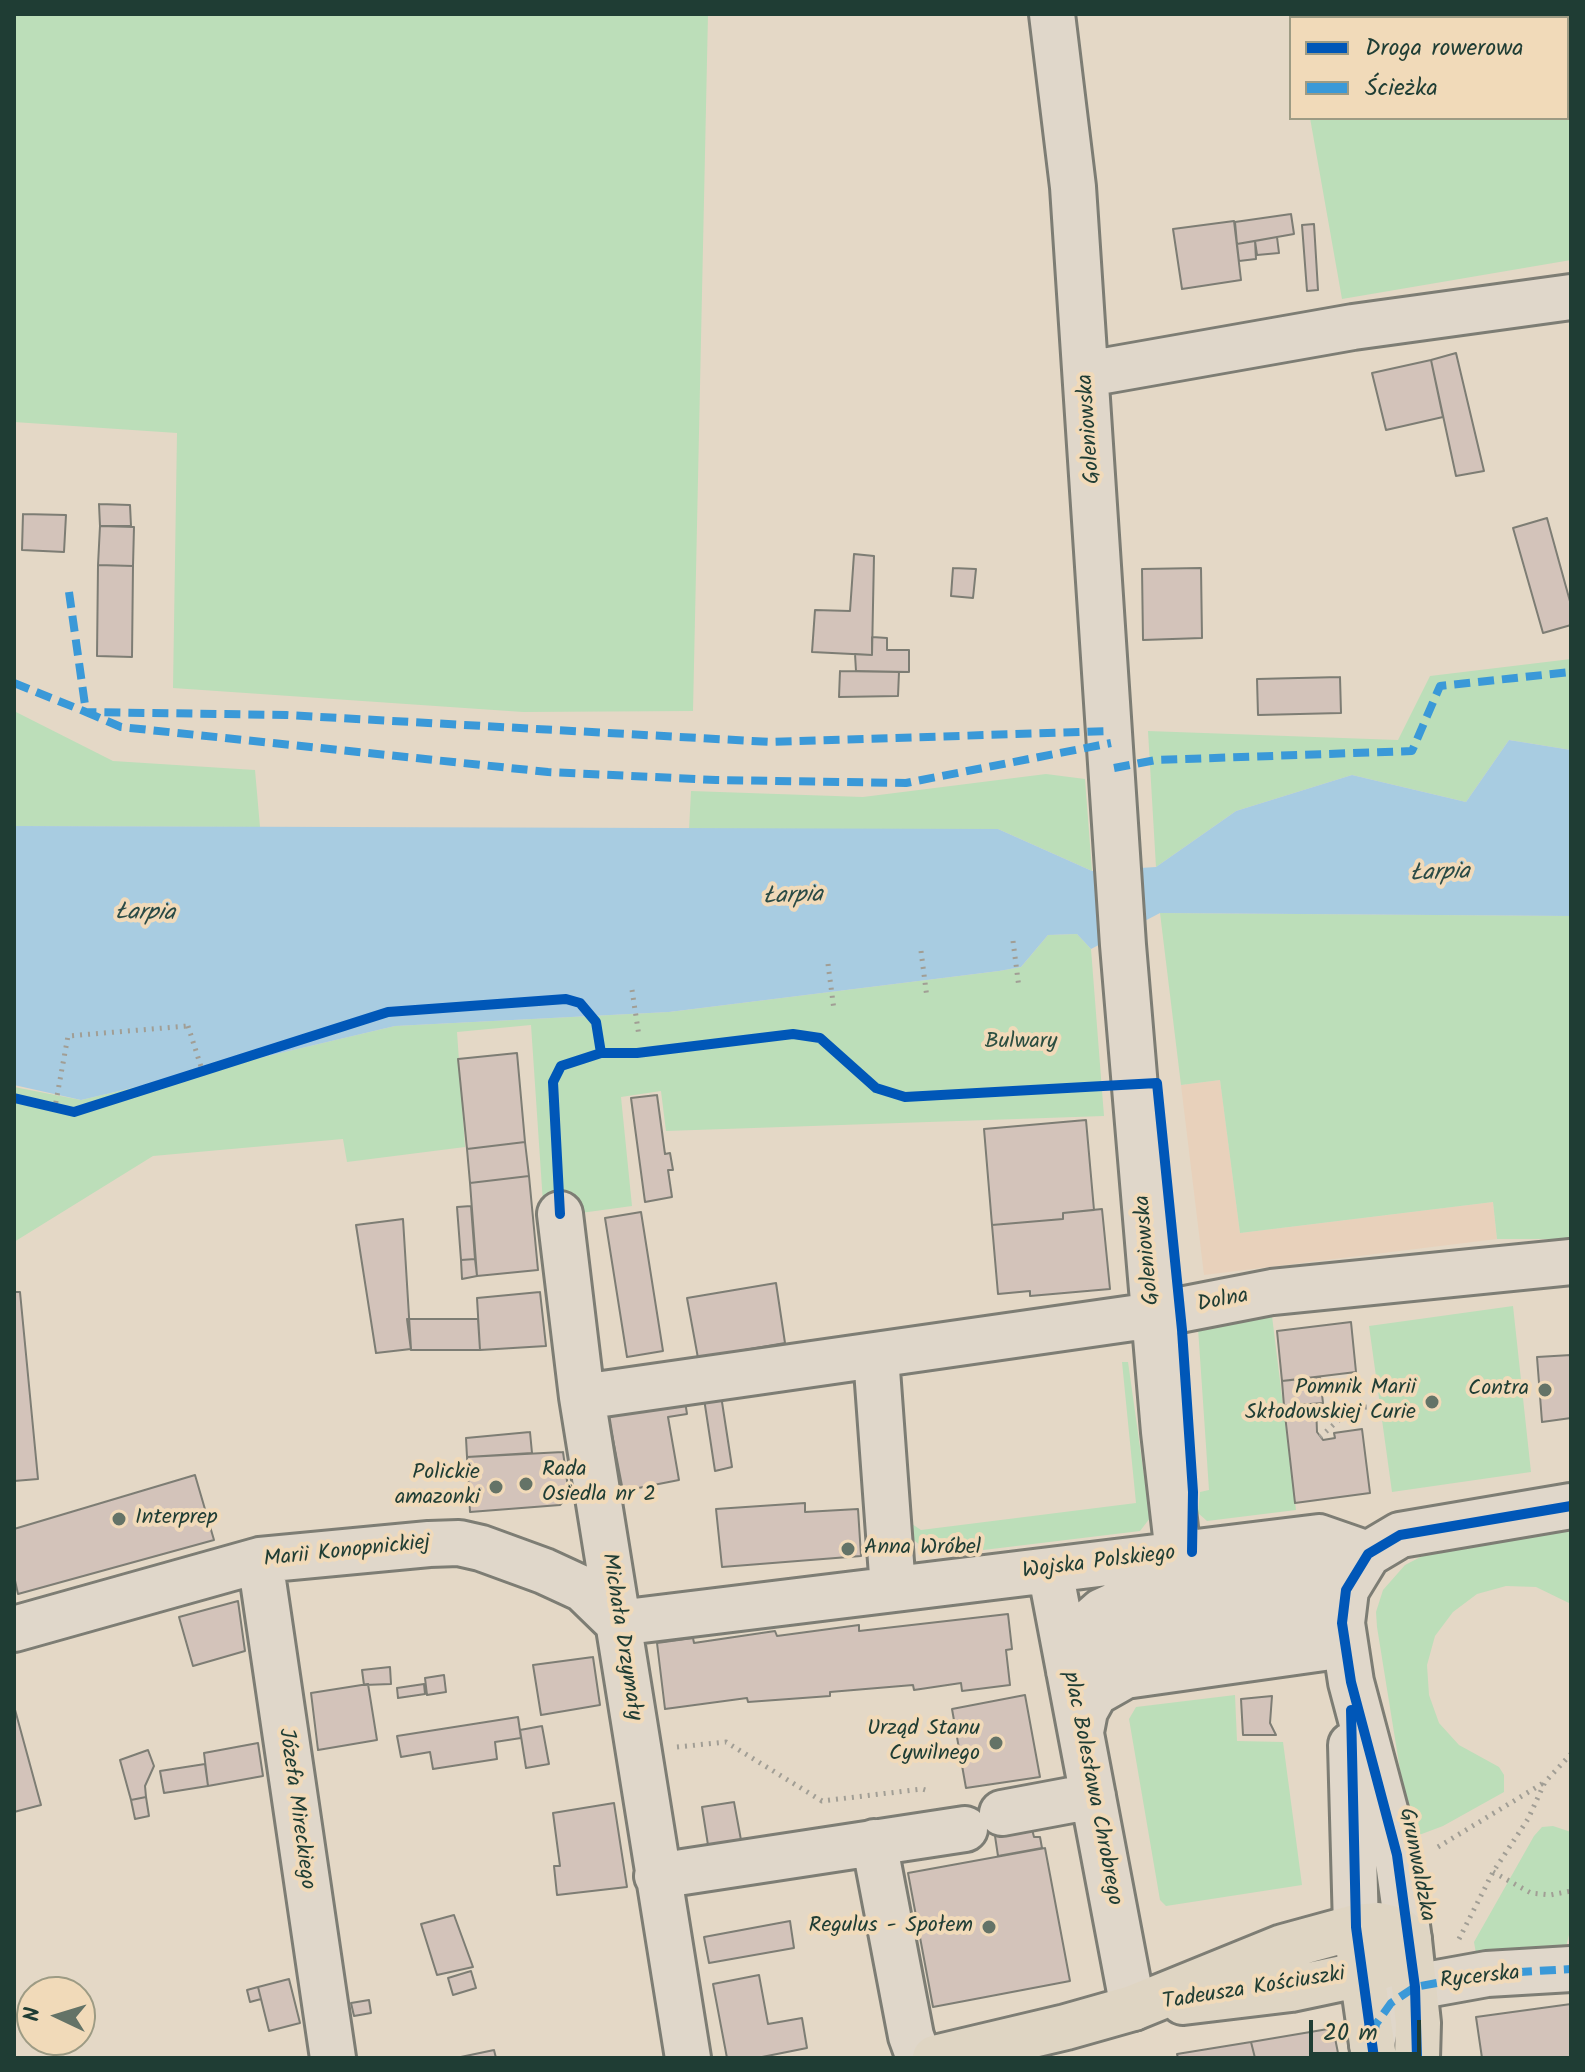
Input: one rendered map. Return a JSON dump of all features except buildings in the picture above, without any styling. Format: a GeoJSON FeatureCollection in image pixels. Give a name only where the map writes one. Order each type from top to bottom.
{"type":"FeatureCollection","features":[{"type":"Feature","properties":{"kind":"main road","name":"Grunwaldzka"},"geometry":{"type":"LineString","coordinates":[[1356,1927],[1390,1926],[1409,1940],[1415,1987],[1417,2058]]}},
{"type":"Feature","properties":{"kind":"main road"},"geometry":{"type":"LineString","coordinates":[[1356,1927],[1373,2051]]}},
{"type":"Feature","properties":{"kind":"main road","name":"Tadeusza Kościuszki"},"geometry":{"type":"LineString","coordinates":[[1133,2008],[1255,1957],[1356,1927]]}},
{"type":"Feature","properties":{"kind":"main road","name":"Tadeusza Kościuszki"},"geometry":{"type":"LineString","coordinates":[[935,2058],[1133,2008],[1267,1993],[1362,1974],[1393,1962],[1409,1940]]}},
{"type":"Feature","properties":{"kind":"street","name":"Goleniowska"},"geometry":{"type":"LineString","coordinates":[[1052,14],[1073,187],[1123,945],[1154,1315],[1178,1554]]}},
{"type":"Feature","properties":{"kind":"street"},"geometry":{"type":"LineString","coordinates":[[1087,374],[1353,327],[1571,297]]}},
{"type":"Feature","properties":{"kind":"street","name":"Michała Drzymały"},"geometry":{"type":"LineString","coordinates":[[560,1214],[582,1397],[688,2058]]}},
{"type":"Feature","properties":{"kind":"street","name":"Dolna"},"geometry":{"type":"LineString","coordinates":[[582,1397],[1154,1315],[1272,1292],[1571,1262]]}},
{"type":"Feature","properties":{"kind":"street"},"geometry":{"type":"LineString","coordinates":[[876,1356],[893,1589]]}},
{"type":"Feature","properties":{"kind":"street"},"geometry":{"type":"LineString","coordinates":[[1356,1927],[1352,1612],[1392,1539],[1411,1533],[1571,1506]]}},
{"type":"Feature","properties":{"kind":"street","name":"Wojska Polskiego"},"geometry":{"type":"LineString","coordinates":[[618,1623],[1319,1537],[1352,1612]]}},
{"type":"Feature","properties":{"kind":"street","name":"Marii Konopnickiej"},"geometry":{"type":"LineString","coordinates":[[14,1629],[260,1560],[349,1549],[459,1543],[544,1571],[583,1589],[618,1623]]}},
{"type":"Feature","properties":{"kind":"street","name":"Józefa Mireckiego"},"geometry":{"type":"LineString","coordinates":[[260,1560],[333,2058]]}},
{"type":"Feature","properties":{"kind":"street","name":"plac Bolesława Chrobrego"},"geometry":{"type":"LineString","coordinates":[[1050,1570],[1133,2008]]}},
{"type":"Feature","properties":{"kind":"street"},"geometry":{"type":"LineString","coordinates":[[1124,1601],[1352,1612],[1125,1676],[1095,1693],[1085,1711],[1075,1703],[1075,1642],[1085,1626],[1102,1611],[1124,1601]]}},
{"type":"Feature","properties":{"kind":"street","name":"Grunwaldzka"},"geometry":{"type":"LineString","coordinates":[[1352,1612],[1397,1855],[1409,1940]]}},
{"type":"Feature","properties":{"kind":"street"},"geometry":{"type":"LineString","coordinates":[[657,1876],[874,1842],[1093,1796]]}},
{"type":"Feature","properties":{"kind":"street"},"geometry":{"type":"LineString","coordinates":[[874,1842],[911,2036],[919,2058]]}},
{"type":"Feature","properties":{"kind":"street","name":"Rycerska"},"geometry":{"type":"LineString","coordinates":[[1373,2051],[1376,2024],[1391,2003],[1415,1987],[1487,1974],[1571,1969]]}},
{"type":"Feature","properties":{"kind":"path"},"geometry":{"type":"LineString","coordinates":[[1013,941],[1019,988]]}},
{"type":"Feature","properties":{"kind":"path"},"geometry":{"type":"LineString","coordinates":[[921,951],[927,998]]}},
{"type":"Feature","properties":{"kind":"path"},"geometry":{"type":"LineString","coordinates":[[828,964],[834,1010]]}},
{"type":"Feature","properties":{"kind":"path"},"geometry":{"type":"LineString","coordinates":[[632,990],[639,1036]]}},
{"type":"Feature","properties":{"kind":"path"},"geometry":{"type":"LineString","coordinates":[[188,1026],[203,1073],[74,1112],[55,1107],[68,1036],[188,1026]]}},
{"type":"Feature","properties":{"kind":"path"},"geometry":{"type":"LineString","coordinates":[[1320,1437],[1352,1408],[1368,1407]]}},
{"type":"Feature","properties":{"kind":"path"},"geometry":{"type":"LineString","coordinates":[[663,1748],[726,1742],[822,1801],[922,1789],[936,1794]]}},
{"type":"Feature","properties":{"kind":"path"},"geometry":{"type":"LineString","coordinates":[[1434,1850],[1545,1782],[1571,1754]]}},
{"type":"Feature","properties":{"kind":"path"},"geometry":{"type":"LineString","coordinates":[[1455,1947],[1493,1872],[1528,1819],[1545,1782]]}},
{"type":"Feature","properties":{"kind":"path"},"geometry":{"type":"LineString","coordinates":[[1493,1872],[1531,1893],[1550,1895],[1571,1891]]}},
{"type":"Feature","properties":{"kind":"shaded area"},"geometry":{"type":"Polygon","coordinates":[[[1220,1080],[1240,1233],[1493,1202],[1497,1239],[1204,1275],[1181,1085],[1220,1080]]]}},
{"type":"Feature","properties":{"kind":"green space"},"geometry":{"type":"Polygon","coordinates":[[[14,14],[708,14],[693,711],[523,712],[173,688],[177,433],[14,422],[14,14]]]}},
{"type":"Feature","properties":{"kind":"green space"},"geometry":{"type":"Polygon","coordinates":[[[1571,14],[1571,260],[1342,299],[1310,120],[1569,120],[1569,16],[1292,16],[1571,14]]]}},
{"type":"Feature","properties":{"kind":"green space"},"geometry":{"type":"Polygon","coordinates":[[[1571,659],[1571,750],[1509,740],[1466,802],[1352,775],[1236,811],[1156,867],[1148,731],[1398,740],[1430,676],[1571,659]]]}},
{"type":"Feature","properties":{"kind":"green space"},"geometry":{"type":"Polygon","coordinates":[[[14,711],[113,761],[255,770],[260,827],[14,826],[14,711]]]}},
{"type":"Feature","properties":{"kind":"green space"},"geometry":{"type":"Polygon","coordinates":[[[1046,774],[1085,779],[1092,871],[998,829],[689,830],[691,791],[863,797],[1046,774]]]}},
{"type":"Feature","properties":{"kind":"green space"},"geometry":{"type":"Polygon","coordinates":[[[1160,913],[1571,916],[1571,1239],[1497,1239],[1493,1202],[1240,1233],[1220,1080],[1181,1085],[1160,913]]]}},
{"type":"Feature","properties":{"kind":"green space","name":"Bulwary"},"geometry":{"type":"Polygon","coordinates":[[[1077,934],[1091,949],[1104,1116],[666,1131],[661,1091],[621,1097],[632,1206],[544,1218],[531,1025],[457,1032],[465,1147],[347,1162],[343,1139],[153,1156],[14,1242],[14,1087],[81,1100],[395,1026],[669,1012],[999,971],[1021,967],[1048,935],[1077,934]]]}},
{"type":"Feature","properties":{"kind":"green space"},"geometry":{"type":"Polygon","coordinates":[[[1513,1306],[1531,1472],[1392,1492],[1369,1326],[1513,1306]]]}},
{"type":"Feature","properties":{"kind":"green space"},"geometry":{"type":"Polygon","coordinates":[[[1271,1308],[1296,1510],[1207,1521],[1198,1513],[1200,1492],[1209,1490],[1198,1328],[1271,1308]]]}},
{"type":"Feature","properties":{"kind":"green space"},"geometry":{"type":"Polygon","coordinates":[[[1122,1362],[1128,1362],[1150,1518],[1140,1531],[934,1556],[911,1538],[900,1516],[921,1530],[1136,1503],[1122,1362]]]}},
{"type":"Feature","properties":{"kind":"green space"},"geometry":{"type":"Polygon","coordinates":[[[1571,1526],[1571,1604],[1536,1587],[1506,1586],[1477,1594],[1453,1612],[1435,1636],[1427,1665],[1429,1695],[1439,1723],[1459,1745],[1499,1767],[1504,1775],[1504,1792],[1443,1826],[1411,1838],[1377,1627],[1376,1612],[1383,1590],[1405,1565],[1438,1548],[1571,1526]]]}},
{"type":"Feature","properties":{"kind":"green space"},"geometry":{"type":"Polygon","coordinates":[[[1235,1695],[1237,1741],[1283,1742],[1302,1885],[1166,1906],[1160,1900],[1129,1719],[1136,1707],[1235,1695]]]}},
{"type":"Feature","properties":{"kind":"green space"},"geometry":{"type":"Polygon","coordinates":[[[1553,1826],[1571,1832],[1571,1927],[1566,1947],[1477,1959],[1474,1942],[1534,1836],[1542,1827],[1553,1826]]]}},
{"type":"Feature","properties":{"kind":"water","name":"Łarpia"},"geometry":{"type":"Polygon","coordinates":[[[1509,740],[1571,750],[1571,916],[1160,913],[1091,949],[1077,934],[1048,935],[1021,967],[999,971],[669,1012],[395,1026],[81,1100],[14,1085],[14,826],[998,829],[1092,871],[1156,867],[1236,811],[1352,775],[1466,802],[1509,740]]]}},
{"type":"Feature","properties":{"kind":"marked path"},"geometry":{"type":"LineString","coordinates":[[69,592],[86,712],[121,727],[548,772],[716,780],[906,783],[1111,743]]}},
{"type":"Feature","properties":{"kind":"marked path"},"geometry":{"type":"LineString","coordinates":[[1114,768],[1156,760],[1412,751],[1440,686],[1571,672]]}},
{"type":"Feature","properties":{"kind":"marked path"},"geometry":{"type":"LineString","coordinates":[[14,683],[86,712],[286,715],[771,742],[1110,731]]}},
{"type":"Feature","properties":{"kind":"marked path"},"geometry":{"type":"LineString","coordinates":[[1374,2035],[1376,2024],[1391,2003],[1415,1987],[1487,1974],[1571,1969]]}},
{"type":"Feature","properties":{"kind":"cycle path"},"geometry":{"type":"LineString","coordinates":[[14,1098],[74,1112],[388,1012],[566,999],[580,1003],[596,1022],[601,1053]]}},
{"type":"Feature","properties":{"kind":"cycle path"},"geometry":{"type":"LineString","coordinates":[[560,1214],[553,1082],[561,1066],[601,1053],[637,1053],[793,1034],[820,1038],[876,1088],[905,1097],[1157,1083],[1182,1330],[1193,1492],[1192,1552]]}},
{"type":"Feature","properties":{"kind":"cycle path"},"geometry":{"type":"LineString","coordinates":[[1417,2058],[1415,1987],[1397,1855],[1351,1682],[1342,1623],[1346,1590],[1368,1554],[1400,1535],[1571,1506]]}},
{"type":"Feature","properties":{"kind":"cycle path"},"geometry":{"type":"LineString","coordinates":[[1351,1710],[1356,1927],[1374,2058]]}},
{"type":"Feature","properties":{"kind":"place","name":"Contra"},"geometry":{"type":"Point","coordinates":[1545,1390]}},
{"type":"Feature","properties":{"kind":"place","name":"Pomnik Marii Skłodowskiej Curie"},"geometry":{"type":"Point","coordinates":[1432,1402]}},
{"type":"Feature","properties":{"kind":"place","name":"Rada Osiedla nr 2"},"geometry":{"type":"Point","coordinates":[526,1484]}},
{"type":"Feature","properties":{"kind":"place","name":"Polickie amazonki"},"geometry":{"type":"Point","coordinates":[496,1487]}},
{"type":"Feature","properties":{"kind":"place","name":"Interprep"},"geometry":{"type":"Point","coordinates":[119,1519]}},
{"type":"Feature","properties":{"kind":"place","name":"Anna Wróbel"},"geometry":{"type":"Point","coordinates":[848,1549]}},
{"type":"Feature","properties":{"kind":"place","name":"Urząd Stanu Cywilnego"},"geometry":{"type":"Point","coordinates":[996,1743]}},
{"type":"Feature","properties":{"kind":"place","name":"Regulus - Społem"},"geometry":{"type":"Point","coordinates":[989,1927]}}]}
